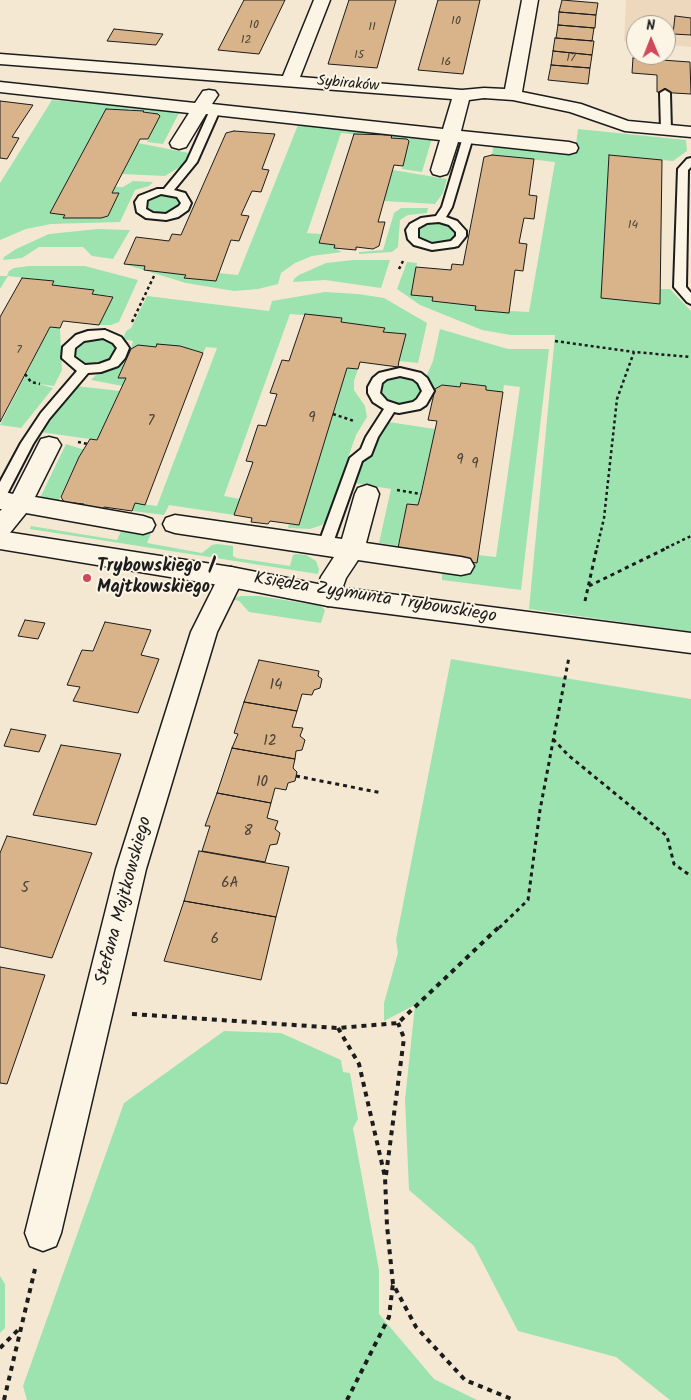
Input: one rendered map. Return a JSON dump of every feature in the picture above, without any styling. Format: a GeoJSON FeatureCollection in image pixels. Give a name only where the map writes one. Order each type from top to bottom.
{"type":"FeatureCollection","features":[{"type":"Feature","properties":{"kind":"street"},"geometry":{"type":"LineString","coordinates":[[290,81],[322,0]]}},
{"type":"Feature","properties":{"kind":"street"},"geometry":{"type":"LineString","coordinates":[[513,95],[530,0]]}},
{"type":"Feature","properties":{"kind":"street","name":"Sybiraków"},"geometry":{"type":"LineString","coordinates":[[0,59],[462,95],[484,93],[513,95],[574,108],[625,126],[691,132]]}},
{"type":"Feature","properties":{"kind":"street"},"geometry":{"type":"LineString","coordinates":[[179,143],[207,109],[222,77]]}},
{"type":"Feature","properties":{"kind":"street"},"geometry":{"type":"LineString","coordinates":[[0,87],[570,148]]}},
{"type":"Feature","properties":{"kind":"street"},"geometry":{"type":"LineString","coordinates":[[440,170],[459,136],[462,95]]}},
{"type":"Feature","properties":{"kind":"street"},"geometry":{"type":"LineString","coordinates":[[0,528],[7,500],[50,445]]}},
{"type":"Feature","properties":{"kind":"street"},"geometry":{"type":"LineString","coordinates":[[328,596],[334,577],[339,548],[368,494]]}},
{"type":"Feature","properties":{"kind":"street"},"geometry":{"type":"LineString","coordinates":[[7,500],[143,524]]}},
{"type":"Feature","properties":{"kind":"street"},"geometry":{"type":"LineString","coordinates":[[175,524],[461,566]]}},
{"type":"Feature","properties":{"kind":"street","name":"Księdza Zygmunta Trybowskiego"},"geometry":{"type":"LineString","coordinates":[[0,540],[231,577],[328,596],[691,643]]}},
{"type":"Feature","properties":{"kind":"street","name":"Stefana Majtkowskiego"},"geometry":{"type":"LineString","coordinates":[[43,1233],[131,869],[204,632],[231,577]]}},
{"type":"Feature","properties":{"kind":"lane"},"geometry":{"type":"LineString","coordinates":[[665,93],[666,130]]}},
{"type":"Feature","properties":{"kind":"lane"},"geometry":{"type":"LineString","coordinates":[[168,191],[192,162],[207,109]]}},
{"type":"Feature","properties":{"kind":"lane"},"geometry":{"type":"LineString","coordinates":[[440,219],[447,207],[459,136]]}},
{"type":"Feature","properties":{"kind":"lane"},"geometry":{"type":"LineString","coordinates":[[691,161],[683,169],[680,287],[691,300]]}},
{"type":"Feature","properties":{"kind":"lane"},"geometry":{"type":"LineString","coordinates":[[105,334],[112,337],[118,340],[123,348],[119,358],[114,363],[101,368],[85,369],[78,367],[68,358],[69,347],[74,342],[88,335],[105,334]]}},
{"type":"Feature","properties":{"kind":"lane"},"geometry":{"type":"LineString","coordinates":[[7,500],[27,443],[45,416],[85,369]]}},
{"type":"Feature","properties":{"kind":"lane"},"geometry":{"type":"LineString","coordinates":[[339,548],[327,540],[356,458],[366,452],[372,437],[391,407]]}},
{"type":"Feature","properties":{"kind":"path"},"geometry":{"type":"LineString","coordinates":[[399,269],[404,257]]}},
{"type":"Feature","properties":{"kind":"path"},"geometry":{"type":"LineString","coordinates":[[112,337],[130,326],[154,276]]}},
{"type":"Feature","properties":{"kind":"path"},"geometry":{"type":"LineString","coordinates":[[555,342],[691,357]]}},
{"type":"Feature","properties":{"kind":"path"},"geometry":{"type":"LineString","coordinates":[[96,1012],[338,1028],[398,1023],[528,900],[566,667],[578,629],[604,518],[617,399],[634,352]]}},
{"type":"Feature","properties":{"kind":"path"},"geometry":{"type":"LineString","coordinates":[[588,586],[691,536]]}},
{"type":"Feature","properties":{"kind":"path"},"geometry":{"type":"LineString","coordinates":[[553,739],[568,755],[666,836],[674,864],[691,876]]}},
{"type":"Feature","properties":{"kind":"path"},"geometry":{"type":"LineString","coordinates":[[296,776],[382,793]]}},
{"type":"Feature","properties":{"kind":"path"},"geometry":{"type":"LineString","coordinates":[[348,1400],[389,1317],[393,1284],[387,1226],[385,1177],[404,1038],[398,1023]]}},
{"type":"Feature","properties":{"kind":"path"},"geometry":{"type":"LineString","coordinates":[[338,1028],[358,1064],[385,1177]]}},
{"type":"Feature","properties":{"kind":"path"},"geometry":{"type":"LineString","coordinates":[[4,1400],[43,1233]]}},
{"type":"Feature","properties":{"kind":"path"},"geometry":{"type":"LineString","coordinates":[[393,1284],[416,1327],[464,1380],[514,1400]]}},
{"type":"Feature","properties":{"kind":"path"},"geometry":{"type":"LineString","coordinates":[[0,1348],[21,1328]]}},
{"type":"Feature","properties":{"kind":"shaded area"},"geometry":{"type":"Polygon","coordinates":[[[626,0],[691,0],[691,47],[676,46],[676,15],[626,15],[626,41],[624,41],[626,0]]]}},
{"type":"Feature","properties":{"kind":"green space"},"geometry":{"type":"Polygon","coordinates":[[[52,100],[98,104],[101,101],[181,109],[163,144],[147,142],[160,116],[158,114],[129,109],[128,111],[106,109],[50,213],[65,215],[64,218],[101,218],[108,216],[119,194],[112,193],[115,187],[123,187],[133,181],[153,182],[149,186],[135,190],[120,222],[51,224],[26,229],[0,240],[0,183],[52,100]]]}},
{"type":"Feature","properties":{"kind":"green space"},"geometry":{"type":"Polygon","coordinates":[[[298,125],[433,135],[422,172],[402,169],[409,141],[407,139],[391,138],[391,135],[376,134],[376,136],[341,133],[307,233],[321,234],[320,243],[335,245],[334,248],[342,252],[312,256],[295,263],[281,273],[278,284],[258,289],[234,291],[186,283],[124,264],[145,266],[144,270],[186,275],[185,278],[215,281],[218,273],[238,275],[298,125]]]}},
{"type":"Feature","properties":{"kind":"green space"},"geometry":{"type":"Polygon","coordinates":[[[578,129],[686,140],[687,151],[673,161],[609,155],[601,297],[659,304],[660,289],[670,289],[691,311],[691,632],[529,609],[555,335],[511,335],[482,330],[420,305],[397,289],[407,262],[417,263],[411,295],[433,297],[432,301],[476,306],[475,309],[529,312],[555,162],[492,155],[494,144],[575,152],[578,129]]]}},
{"type":"Feature","properties":{"kind":"green space"},"geometry":{"type":"Polygon","coordinates":[[[138,143],[189,153],[183,165],[165,176],[122,174],[138,143]]]}},
{"type":"Feature","properties":{"kind":"green space"},"geometry":{"type":"Polygon","coordinates":[[[393,170],[447,179],[443,193],[435,204],[384,201],[393,170]]]}},
{"type":"Feature","properties":{"kind":"green space"},"geometry":{"type":"Polygon","coordinates":[[[161,191],[185,199],[174,215],[150,216],[140,202],[161,191]]]}},
{"type":"Feature","properties":{"kind":"green space"},"geometry":{"type":"Polygon","coordinates":[[[401,208],[428,208],[427,213],[408,215],[400,220],[398,247],[392,252],[359,254],[359,252],[383,250],[394,213],[401,208]]]}},
{"type":"Feature","properties":{"kind":"green space"},"geometry":{"type":"Polygon","coordinates":[[[440,219],[461,231],[447,246],[418,242],[414,226],[440,219]]]}},
{"type":"Feature","properties":{"kind":"green space"},"geometry":{"type":"Polygon","coordinates":[[[98,229],[130,230],[113,259],[92,256],[83,247],[39,247],[22,258],[3,260],[4,257],[16,249],[49,234],[98,229]]]}},
{"type":"Feature","properties":{"kind":"green space"},"geometry":{"type":"Polygon","coordinates":[[[353,260],[390,260],[381,288],[325,280],[293,282],[299,275],[326,263],[353,260]]]}},
{"type":"Feature","properties":{"kind":"green space"},"geometry":{"type":"Polygon","coordinates":[[[29,266],[85,266],[138,280],[119,322],[111,325],[99,325],[113,296],[92,294],[52,285],[53,281],[8,276],[0,289],[0,276],[7,276],[9,271],[14,268],[29,266]]]}},
{"type":"Feature","properties":{"kind":"green space"},"geometry":{"type":"Polygon","coordinates":[[[325,292],[358,294],[384,298],[427,323],[418,363],[399,361],[405,334],[383,332],[384,328],[341,322],[342,318],[290,314],[224,496],[240,499],[234,515],[169,505],[164,515],[132,511],[135,503],[157,506],[217,348],[206,347],[203,353],[180,346],[138,346],[131,349],[133,341],[123,339],[126,331],[131,328],[147,296],[269,311],[272,301],[325,292]]]}},
{"type":"Feature","properties":{"kind":"green space"},"geometry":{"type":"Polygon","coordinates":[[[50,327],[60,328],[62,370],[54,386],[39,384],[53,388],[21,428],[0,425],[50,327]]]}},
{"type":"Feature","properties":{"kind":"green space"},"geometry":{"type":"Polygon","coordinates":[[[440,329],[508,349],[549,349],[521,590],[442,580],[442,573],[452,574],[455,559],[477,563],[478,555],[496,557],[520,387],[504,385],[503,392],[486,390],[486,386],[461,383],[460,387],[442,385],[435,389],[426,377],[433,361],[440,329]]]}},
{"type":"Feature","properties":{"kind":"green space"},"geometry":{"type":"Polygon","coordinates":[[[96,334],[121,344],[114,363],[78,367],[69,347],[96,334]]]}},
{"type":"Feature","properties":{"kind":"green space"},"geometry":{"type":"Polygon","coordinates":[[[131,349],[118,377],[126,378],[123,386],[91,380],[100,371],[116,366],[131,349]]]}},
{"type":"Feature","properties":{"kind":"green space"},"geometry":{"type":"Polygon","coordinates":[[[347,368],[358,369],[354,381],[354,390],[365,406],[367,417],[356,435],[326,521],[322,525],[310,529],[288,528],[289,524],[299,525],[347,368]]]}},
{"type":"Feature","properties":{"kind":"green space"},"geometry":{"type":"Polygon","coordinates":[[[391,373],[423,381],[422,402],[391,407],[374,387],[391,373]]]}},
{"type":"Feature","properties":{"kind":"green space"},"geometry":{"type":"Polygon","coordinates":[[[76,386],[120,391],[97,440],[40,432],[76,386]]]}},
{"type":"Feature","properties":{"kind":"green space"},"geometry":{"type":"Polygon","coordinates":[[[382,421],[435,429],[418,505],[407,504],[398,546],[379,543],[391,489],[347,482],[382,421]]]}},
{"type":"Feature","properties":{"kind":"green space"},"geometry":{"type":"Polygon","coordinates":[[[66,444],[85,450],[79,457],[56,506],[39,500],[66,444]]]}},
{"type":"Feature","properties":{"kind":"green space"},"geometry":{"type":"Polygon","coordinates":[[[124,525],[153,529],[147,543],[202,553],[212,545],[233,546],[233,556],[236,558],[290,566],[293,555],[306,555],[316,561],[319,569],[318,574],[30,529],[31,526],[117,540],[124,525]]]}},
{"type":"Feature","properties":{"kind":"green space"},"geometry":{"type":"Polygon","coordinates":[[[241,596],[260,596],[321,606],[325,610],[321,623],[249,612],[239,601],[231,599],[241,596]]]}},
{"type":"Feature","properties":{"kind":"green space"},"geometry":{"type":"Polygon","coordinates":[[[451,659],[691,699],[691,1400],[670,1400],[616,1357],[518,1331],[474,1246],[409,1190],[405,1100],[415,1005],[384,1021],[384,1003],[398,953],[396,940],[451,659]]]}},
{"type":"Feature","properties":{"kind":"green space"},"geometry":{"type":"Polygon","coordinates":[[[224,1031],[281,1033],[341,1060],[343,1072],[350,1073],[358,1119],[353,1128],[379,1270],[379,1314],[434,1379],[477,1400],[27,1400],[23,1386],[124,1103],[224,1031]]]}},
{"type":"Feature","properties":{"kind":"green space"},"geometry":{"type":"Polygon","coordinates":[[[0,1276],[5,1284],[5,1328],[0,1333],[0,1276]]]}},
{"type":"Feature","properties":{"kind":"building"},"geometry":{"type":"Polygon","coordinates":[[[244,0],[285,0],[259,54],[218,50],[244,0]]]}},
{"type":"Feature","properties":{"kind":"building"},"geometry":{"type":"Polygon","coordinates":[[[349,0],[396,0],[377,68],[328,64],[349,0]]]}},
{"type":"Feature","properties":{"kind":"building"},"geometry":{"type":"Polygon","coordinates":[[[438,0],[480,0],[463,74],[418,70],[438,0]]]}},
{"type":"Feature","properties":{"kind":"building"},"geometry":{"type":"Polygon","coordinates":[[[562,0],[598,3],[596,15],[559,12],[562,0]]]}},
{"type":"Feature","properties":{"kind":"building"},"geometry":{"type":"Polygon","coordinates":[[[559,12],[596,15],[595,28],[558,25],[559,12]]]}},
{"type":"Feature","properties":{"kind":"building"},"geometry":{"type":"Polygon","coordinates":[[[676,16],[691,18],[691,35],[676,34],[676,16]]]}},
{"type":"Feature","properties":{"kind":"building"},"geometry":{"type":"Polygon","coordinates":[[[558,25],[594,28],[592,41],[556,38],[558,25]]]}},
{"type":"Feature","properties":{"kind":"building"},"geometry":{"type":"Polygon","coordinates":[[[114,29],[163,34],[156,45],[107,41],[114,29]]]}},
{"type":"Feature","properties":{"kind":"building"},"geometry":{"type":"Polygon","coordinates":[[[555,38],[594,41],[592,55],[553,51],[555,38]]]}},
{"type":"Feature","properties":{"kind":"building"},"geometry":{"type":"Polygon","coordinates":[[[553,51],[592,55],[590,68],[551,65],[553,51]]]}},
{"type":"Feature","properties":{"kind":"building"},"geometry":{"type":"Polygon","coordinates":[[[676,61],[690,62],[691,94],[657,92],[657,75],[632,73],[633,65],[676,65],[676,61]]]}},
{"type":"Feature","properties":{"kind":"building"},"geometry":{"type":"Polygon","coordinates":[[[551,65],[590,68],[588,84],[548,80],[551,65]]]}},
{"type":"Feature","properties":{"kind":"building"},"geometry":{"type":"Polygon","coordinates":[[[0,101],[33,105],[12,137],[19,138],[7,159],[0,158],[0,101]]]}},
{"type":"Feature","properties":{"kind":"building"},"geometry":{"type":"Polygon","coordinates":[[[106,109],[144,111],[160,116],[148,139],[140,139],[112,193],[119,193],[108,216],[101,218],[63,218],[65,215],[50,213],[106,109]]]}},
{"type":"Feature","properties":{"kind":"building"},"geometry":{"type":"Polygon","coordinates":[[[234,131],[275,134],[262,169],[269,170],[261,192],[252,191],[241,215],[249,216],[239,241],[231,240],[216,281],[184,278],[186,275],[144,270],[145,266],[124,264],[136,237],[169,241],[172,234],[181,235],[226,133],[234,131]]]}},
{"type":"Feature","properties":{"kind":"building"},"geometry":{"type":"Polygon","coordinates":[[[354,134],[392,135],[391,138],[407,139],[409,141],[403,166],[394,165],[378,222],[385,222],[379,246],[373,249],[356,247],[356,250],[334,248],[335,245],[319,243],[354,134]]]}},
{"type":"Feature","properties":{"kind":"building"},"geometry":{"type":"Polygon","coordinates":[[[492,155],[534,159],[529,195],[537,196],[534,219],[524,218],[519,243],[527,244],[523,271],[515,270],[509,313],[475,310],[476,306],[432,301],[433,297],[411,295],[416,267],[451,270],[452,264],[463,265],[484,157],[492,155]]]}},
{"type":"Feature","properties":{"kind":"building"},"geometry":{"type":"Polygon","coordinates":[[[609,155],[662,160],[660,304],[601,298],[609,155]]]}},
{"type":"Feature","properties":{"kind":"building"},"geometry":{"type":"Polygon","coordinates":[[[22,278],[54,281],[52,285],[94,290],[92,294],[113,297],[99,325],[63,321],[60,328],[50,327],[0,422],[0,317],[22,278]]]}},
{"type":"Feature","properties":{"kind":"building"},"geometry":{"type":"Polygon","coordinates":[[[305,314],[342,318],[341,322],[385,328],[383,332],[406,334],[398,367],[360,362],[358,369],[347,368],[299,525],[270,521],[268,524],[251,522],[252,518],[234,515],[253,462],[246,461],[258,425],[266,426],[277,394],[270,393],[282,360],[289,361],[305,314]]]}},
{"type":"Feature","properties":{"kind":"building"},"geometry":{"type":"Polygon","coordinates":[[[157,344],[180,346],[203,353],[145,505],[135,503],[132,511],[104,507],[102,511],[82,508],[84,504],[64,502],[61,497],[79,457],[90,439],[97,440],[126,378],[118,378],[131,349],[138,345],[156,347],[157,344]]]}},
{"type":"Feature","properties":{"kind":"building"},"geometry":{"type":"Polygon","coordinates":[[[461,383],[486,386],[486,390],[503,392],[477,563],[401,552],[398,548],[407,504],[418,505],[421,494],[437,421],[428,420],[435,389],[442,385],[460,387],[461,383]]]}},
{"type":"Feature","properties":{"kind":"building"},"geometry":{"type":"Polygon","coordinates":[[[25,620],[45,623],[38,639],[18,636],[25,620]]]}},
{"type":"Feature","properties":{"kind":"building"},"geometry":{"type":"Polygon","coordinates":[[[105,622],[151,630],[141,655],[159,659],[138,713],[73,701],[80,687],[67,685],[82,650],[93,651],[105,622]]]}},
{"type":"Feature","properties":{"kind":"building"},"geometry":{"type":"Polygon","coordinates":[[[259,660],[319,671],[318,676],[322,679],[320,688],[314,690],[312,695],[302,694],[297,711],[244,702],[259,660]]]}},
{"type":"Feature","properties":{"kind":"building"},"geometry":{"type":"Polygon","coordinates":[[[244,702],[297,711],[292,727],[303,728],[300,736],[305,740],[302,750],[296,751],[295,759],[232,748],[238,734],[234,733],[244,702]]]}},
{"type":"Feature","properties":{"kind":"building"},"geometry":{"type":"Polygon","coordinates":[[[11,729],[46,735],[39,752],[4,746],[11,729]]]}},
{"type":"Feature","properties":{"kind":"building"},"geometry":{"type":"Polygon","coordinates":[[[61,745],[121,754],[96,825],[33,815],[61,745]]]}},
{"type":"Feature","properties":{"kind":"building"},"geometry":{"type":"Polygon","coordinates":[[[232,748],[295,759],[293,768],[297,772],[295,781],[288,783],[286,790],[275,788],[271,803],[217,793],[232,748]]]}},
{"type":"Feature","properties":{"kind":"building"},"geometry":{"type":"Polygon","coordinates":[[[217,793],[271,803],[267,818],[278,821],[275,829],[280,833],[277,844],[270,845],[265,862],[202,851],[210,826],[205,826],[217,793]]]}},
{"type":"Feature","properties":{"kind":"building"},"geometry":{"type":"Polygon","coordinates":[[[7,836],[92,853],[52,958],[0,947],[0,853],[7,836]]]}},
{"type":"Feature","properties":{"kind":"building"},"geometry":{"type":"Polygon","coordinates":[[[199,851],[289,867],[276,917],[184,901],[199,851]]]}},
{"type":"Feature","properties":{"kind":"building"},"geometry":{"type":"Polygon","coordinates":[[[184,901],[276,917],[261,980],[164,961],[184,901]]]}},
{"type":"Feature","properties":{"kind":"building"},"geometry":{"type":"Polygon","coordinates":[[[0,967],[45,975],[7,1084],[0,1083],[0,967]]]}},
{"type":"Feature","properties":{"kind":"place","name":"Trybowskiego / Majtkowskiego"},"geometry":{"type":"Point","coordinates":[87,578]}}]}
